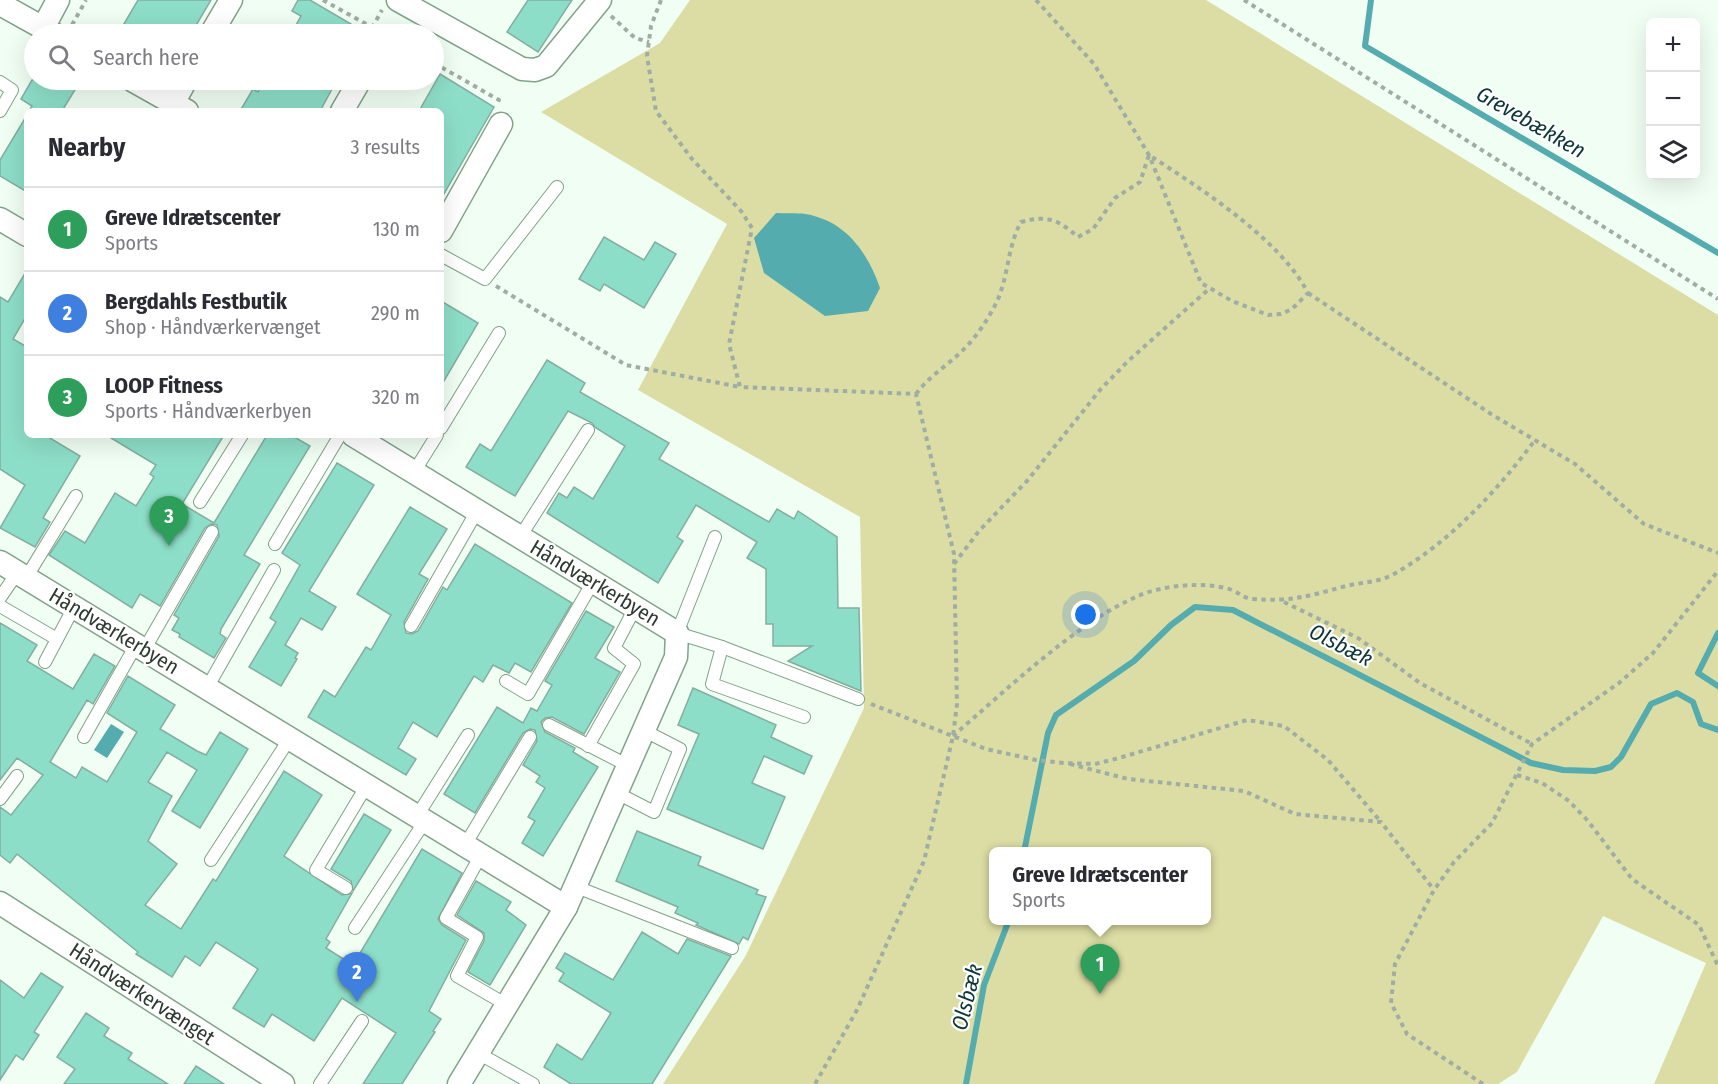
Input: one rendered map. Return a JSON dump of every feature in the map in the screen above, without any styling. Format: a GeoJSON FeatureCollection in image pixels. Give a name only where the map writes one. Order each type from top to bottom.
{"type":"FeatureCollection","features":[{"type":"Feature","properties":{"kind":"street"},"geometry":{"type":"LineString","coordinates":[[50,24],[58,0]]}},
{"type":"Feature","properties":{"kind":"street"},"geometry":{"type":"LineString","coordinates":[[218,24],[231,0]]}},
{"type":"Feature","properties":{"kind":"street"},"geometry":{"type":"LineString","coordinates":[[398,0],[441,24]]}},
{"type":"Feature","properties":{"kind":"street"},"geometry":{"type":"LineString","coordinates":[[444,26],[522,69],[535,70],[546,66],[598,2]]}},
{"type":"Feature","properties":{"kind":"street"},"geometry":{"type":"LineString","coordinates":[[0,4],[36,24]]}},
{"type":"Feature","properties":{"kind":"street"},"geometry":{"type":"LineString","coordinates":[[150,90],[180,107],[184,90]]}},
{"type":"Feature","properties":{"kind":"street"},"geometry":{"type":"LineString","coordinates":[[344,108],[354,90]]}},
{"type":"Feature","properties":{"kind":"street"},"geometry":{"type":"LineString","coordinates":[[444,226],[501,124]]}},
{"type":"Feature","properties":{"kind":"street"},"geometry":{"type":"LineString","coordinates":[[0,220],[24,229]]}},
{"type":"Feature","properties":{"kind":"street","name":"Håndværkerbyen"},"geometry":{"type":"LineString","coordinates":[[358,438],[677,633],[676,657],[570,896],[459,1084]]}},
{"type":"Feature","properties":{"kind":"street","name":"Håndværkerbyen"},"geometry":{"type":"LineString","coordinates":[[14,571],[473,850],[570,896]]}},
{"type":"Feature","properties":{"kind":"street","name":"Håndværkervænget"},"geometry":{"type":"LineString","coordinates":[[0,903],[283,1084]]}},
{"type":"Feature","properties":{"kind":"lane"},"geometry":{"type":"LineString","coordinates":[[0,82],[12,90],[0,111]]}},
{"type":"Feature","properties":{"kind":"lane"},"geometry":{"type":"LineString","coordinates":[[444,257],[485,279],[557,187]]}},
{"type":"Feature","properties":{"kind":"lane"},"geometry":{"type":"LineString","coordinates":[[444,423],[499,333]]}},
{"type":"Feature","properties":{"kind":"lane"},"geometry":{"type":"LineString","coordinates":[[520,537],[588,430]]}},
{"type":"Feature","properties":{"kind":"lane"},"geometry":{"type":"LineString","coordinates":[[200,502],[240,438]]}},
{"type":"Feature","properties":{"kind":"lane"},"geometry":{"type":"LineString","coordinates":[[275,544],[338,438]]}},
{"type":"Feature","properties":{"kind":"lane"},"geometry":{"type":"LineString","coordinates":[[414,472],[435,438]]}},
{"type":"Feature","properties":{"kind":"lane"},"geometry":{"type":"LineString","coordinates":[[0,598],[14,571],[76,496]]}},
{"type":"Feature","properties":{"kind":"lane"},"geometry":{"type":"LineString","coordinates":[[411,626],[477,511]]}},
{"type":"Feature","properties":{"kind":"lane"},"geometry":{"type":"LineString","coordinates":[[84,737],[212,532]]}},
{"type":"Feature","properties":{"kind":"lane"},"geometry":{"type":"LineString","coordinates":[[715,537],[677,633],[722,647],[858,699]]}},
{"type":"Feature","properties":{"kind":"lane"},"geometry":{"type":"LineString","coordinates":[[207,688],[274,570]]}},
{"type":"Feature","properties":{"kind":"lane"},"geometry":{"type":"LineString","coordinates":[[506,681],[528,694],[593,582]]}},
{"type":"Feature","properties":{"kind":"lane"},"geometry":{"type":"LineString","coordinates":[[0,606],[57,639]]}},
{"type":"Feature","properties":{"kind":"lane"},"geometry":{"type":"LineString","coordinates":[[45,662],[74,608]]}},
{"type":"Feature","properties":{"kind":"lane"},"geometry":{"type":"LineString","coordinates":[[588,746],[634,664],[614,648],[635,608]]}},
{"type":"Feature","properties":{"kind":"lane"},"geometry":{"type":"LineString","coordinates":[[722,647],[712,684],[804,717]]}},
{"type":"Feature","properties":{"kind":"lane"},"geometry":{"type":"LineString","coordinates":[[549,725],[627,765]]}},
{"type":"Feature","properties":{"kind":"lane"},"geometry":{"type":"LineString","coordinates":[[617,793],[654,813],[680,749],[643,730]]}},
{"type":"Feature","properties":{"kind":"lane"},"geometry":{"type":"LineString","coordinates":[[356,928],[468,735]]}},
{"type":"Feature","properties":{"kind":"lane"},"geometry":{"type":"LineString","coordinates":[[507,1005],[457,976],[477,936],[446,918],[473,850],[530,737]]}},
{"type":"Feature","properties":{"kind":"lane"},"geometry":{"type":"LineString","coordinates":[[212,860],[290,738]]}},
{"type":"Feature","properties":{"kind":"lane"},"geometry":{"type":"LineString","coordinates":[[0,798],[17,776]]}},
{"type":"Feature","properties":{"kind":"lane"},"geometry":{"type":"LineString","coordinates":[[346,888],[316,870],[367,786]]}},
{"type":"Feature","properties":{"kind":"lane"},"geometry":{"type":"LineString","coordinates":[[570,896],[732,948]]}},
{"type":"Feature","properties":{"kind":"lane"},"geometry":{"type":"LineString","coordinates":[[320,1084],[362,1022]]}},
{"type":"Feature","properties":{"kind":"lane"},"geometry":{"type":"LineString","coordinates":[[478,1053],[533,1084]]}},
{"type":"Feature","properties":{"kind":"path"},"geometry":{"type":"LineString","coordinates":[[73,24],[86,0]]}},
{"type":"Feature","properties":{"kind":"path"},"geometry":{"type":"LineString","coordinates":[[323,0],[365,24]]}},
{"type":"Feature","properties":{"kind":"path"},"geometry":{"type":"LineString","coordinates":[[374,24],[388,0]]}},
{"type":"Feature","properties":{"kind":"path"},"geometry":{"type":"LineString","coordinates":[[661,0],[647,56],[656,111],[692,159],[741,211],[752,228],[729,344],[740,387]]}},
{"type":"Feature","properties":{"kind":"path"},"geometry":{"type":"LineString","coordinates":[[1036,0],[1094,64],[1149,155],[1201,283],[1232,301],[1268,315],[1281,314],[1292,309],[1308,292]]}},
{"type":"Feature","properties":{"kind":"path"},"geometry":{"type":"LineString","coordinates":[[1245,0],[1718,298]]}},
{"type":"Feature","properties":{"kind":"path"},"geometry":{"type":"LineString","coordinates":[[598,2],[635,38],[649,42]]}},
{"type":"Feature","properties":{"kind":"path"},"geometry":{"type":"LineString","coordinates":[[444,69],[499,100],[489,118],[501,124]]}},
{"type":"Feature","properties":{"kind":"path"},"geometry":{"type":"LineString","coordinates":[[1149,155],[1249,225],[1300,276],[1308,292],[1491,414],[1575,464],[1644,524],[1718,553]]}},
{"type":"Feature","properties":{"kind":"path"},"geometry":{"type":"LineString","coordinates":[[916,394],[927,379],[967,346],[994,309],[1008,272],[1013,235],[1021,222],[1041,217],[1062,223],[1078,237],[1086,233],[1093,229],[1115,198],[1140,182],[1149,155]]}},
{"type":"Feature","properties":{"kind":"path"},"geometry":{"type":"LineString","coordinates":[[485,279],[626,365],[740,387],[916,394]]}},
{"type":"Feature","properties":{"kind":"path"},"geometry":{"type":"LineString","coordinates":[[954,564],[979,531],[1027,481],[1100,390],[1127,362],[1210,288]]}},
{"type":"Feature","properties":{"kind":"path"},"geometry":{"type":"LineString","coordinates":[[815,1084],[857,1010],[924,861],[953,736],[957,680],[954,564],[931,452],[916,394]]}},
{"type":"Feature","properties":{"kind":"path"},"geometry":{"type":"LineString","coordinates":[[953,736],[1020,678],[1090,624],[1138,596],[1170,588],[1205,586],[1231,590],[1246,598],[1283,601],[1316,596],[1393,574],[1460,524],[1491,492],[1535,440]]}},
{"type":"Feature","properties":{"kind":"path"},"geometry":{"type":"LineString","coordinates":[[1483,1084],[1407,1034],[1392,1003],[1395,964],[1434,890],[1454,862],[1491,823],[1532,744],[1619,683],[1653,653],[1718,571]]}},
{"type":"Feature","properties":{"kind":"path"},"geometry":{"type":"LineString","coordinates":[[1283,601],[1358,638],[1420,683],[1532,744]]}},
{"type":"Feature","properties":{"kind":"path"},"geometry":{"type":"LineString","coordinates":[[858,699],[986,749],[1036,760],[1064,763],[1095,764],[1247,720],[1284,726],[1328,760],[1381,822],[1434,890]]}},
{"type":"Feature","properties":{"kind":"path"},"geometry":{"type":"LineString","coordinates":[[1064,763],[1128,779],[1244,791],[1295,814],[1381,822]]}},
{"type":"Feature","properties":{"kind":"path"},"geometry":{"type":"LineString","coordinates":[[1517,775],[1542,783],[1569,801],[1588,821],[1632,879],[1699,925],[1718,966]]}},
{"type":"Feature","properties":{"kind":"green space"},"geometry":{"type":"Polygon","coordinates":[[[690,0],[1206,0],[1718,315],[1718,1084],[1654,1084],[1706,963],[1603,916],[1517,1072],[1498,1084],[663,1084],[745,957],[864,708],[860,517],[638,390],[727,224],[541,112],[660,43],[690,0]]]}},
{"type":"Feature","properties":{"kind":"water"},"geometry":{"type":"Polygon","coordinates":[[[776,213],[805,214],[826,220],[856,243],[870,265],[880,288],[868,311],[825,316],[764,273],[754,238],[776,213]]]}},
{"type":"Feature","properties":{"kind":"water"},"geometry":{"type":"Polygon","coordinates":[[[111,724],[124,732],[107,758],[94,750],[111,724]]]}},
{"type":"Feature","properties":{"kind":"building"},"geometry":{"type":"Polygon","coordinates":[[[138,0],[211,0],[197,24],[124,24],[138,0]]]}},
{"type":"Feature","properties":{"kind":"building"},"geometry":{"type":"Polygon","coordinates":[[[298,0],[310,0],[351,24],[297,24],[301,16],[292,11],[298,0]]]}},
{"type":"Feature","properties":{"kind":"building"},"geometry":{"type":"Polygon","coordinates":[[[528,0],[572,0],[538,52],[507,32],[528,0]]]}},
{"type":"Feature","properties":{"kind":"building"},"geometry":{"type":"Polygon","coordinates":[[[444,76],[494,107],[444,194],[444,108],[421,108],[431,90],[444,90],[444,76]]]}},
{"type":"Feature","properties":{"kind":"building"},"geometry":{"type":"Polygon","coordinates":[[[26,90],[75,90],[64,108],[31,108],[32,106],[21,99],[26,90]]]}},
{"type":"Feature","properties":{"kind":"building"},"geometry":{"type":"Polygon","coordinates":[[[252,90],[258,92],[259,90],[332,90],[322,108],[242,108],[252,90]]]}},
{"type":"Feature","properties":{"kind":"building"},"geometry":{"type":"Polygon","coordinates":[[[24,120],[24,190],[0,176],[0,160],[24,120]]]}},
{"type":"Feature","properties":{"kind":"building"},"geometry":{"type":"Polygon","coordinates":[[[604,237],[644,260],[655,242],[676,254],[644,308],[604,284],[600,291],[579,279],[604,237]]]}},
{"type":"Feature","properties":{"kind":"building"},"geometry":{"type":"Polygon","coordinates":[[[24,275],[24,320],[13,339],[24,345],[24,438],[50,438],[80,456],[43,518],[50,522],[35,547],[0,528],[25,485],[0,469],[0,297],[8,302],[24,275]]]}},
{"type":"Feature","properties":{"kind":"building"},"geometry":{"type":"Polygon","coordinates":[[[444,303],[478,323],[444,381],[444,303]]]}},
{"type":"Feature","properties":{"kind":"building"},"geometry":{"type":"Polygon","coordinates":[[[547,360],[585,383],[580,392],[669,443],[659,459],[769,522],[777,509],[794,519],[798,511],[837,537],[838,608],[859,608],[861,691],[788,661],[812,646],[773,646],[773,624],[766,624],[766,569],[747,558],[757,542],[696,505],[677,537],[683,541],[658,583],[547,513],[559,493],[567,498],[574,487],[593,499],[625,446],[596,428],[592,423],[568,411],[515,496],[466,467],[480,444],[491,451],[547,360]]]}},
{"type":"Feature","properties":{"kind":"building"},"geometry":{"type":"Polygon","coordinates":[[[111,438],[222,438],[182,504],[214,523],[265,438],[296,438],[310,446],[244,555],[260,564],[221,629],[220,634],[226,638],[214,658],[179,637],[180,634],[172,630],[179,618],[174,615],[219,536],[217,525],[211,524],[205,528],[160,606],[140,594],[132,608],[49,555],[65,531],[85,543],[115,493],[136,506],[154,477],[150,474],[156,465],[111,438]]]}},
{"type":"Feature","properties":{"kind":"building"},"geometry":{"type":"Polygon","coordinates":[[[337,463],[374,485],[309,591],[336,607],[322,630],[301,618],[285,645],[298,653],[295,658],[297,659],[281,686],[249,667],[276,622],[270,618],[300,565],[282,553],[337,463]]]}},
{"type":"Feature","properties":{"kind":"building"},"geometry":{"type":"Polygon","coordinates":[[[410,507],[447,529],[419,574],[428,579],[404,622],[406,633],[412,634],[418,631],[443,587],[447,590],[475,544],[572,603],[531,672],[515,663],[509,673],[493,665],[483,682],[474,676],[437,737],[413,722],[398,748],[416,759],[406,775],[308,717],[324,690],[335,697],[366,647],[371,650],[391,615],[357,594],[410,507]]]}},
{"type":"Feature","properties":{"kind":"building"},"geometry":{"type":"Polygon","coordinates":[[[586,611],[614,627],[595,658],[620,672],[584,734],[552,717],[545,718],[541,722],[545,732],[575,748],[573,752],[598,767],[543,856],[522,843],[535,821],[528,817],[545,788],[536,782],[540,776],[523,765],[537,741],[535,730],[530,729],[523,733],[475,813],[444,794],[497,707],[523,723],[531,708],[537,711],[552,685],[545,681],[586,611]]]}},
{"type":"Feature","properties":{"kind":"building"},"geometry":{"type":"Polygon","coordinates":[[[0,623],[37,645],[27,661],[73,689],[94,654],[115,666],[93,704],[87,700],[50,762],[76,778],[82,767],[107,782],[137,732],[107,713],[128,676],[175,705],[160,729],[206,755],[220,732],[248,749],[200,828],[172,811],[197,770],[167,752],[148,782],[172,796],[148,841],[177,864],[145,905],[181,929],[213,879],[216,881],[284,771],[322,795],[284,856],[342,895],[352,893],[326,939],[330,942],[326,948],[353,965],[422,849],[462,873],[438,919],[442,925],[466,940],[429,1011],[441,1019],[402,1084],[363,1084],[396,1033],[342,998],[314,1041],[272,1014],[264,1027],[233,1008],[258,969],[216,942],[200,966],[185,956],[172,977],[136,954],[138,952],[17,854],[10,863],[0,855],[0,807],[11,815],[43,775],[17,758],[0,780],[0,623]]]}},
{"type":"Feature","properties":{"kind":"building"},"geometry":{"type":"Polygon","coordinates":[[[693,688],[776,725],[771,737],[812,756],[804,774],[764,756],[752,783],[785,797],[763,849],[667,809],[699,734],[678,725],[693,688]]]}},
{"type":"Feature","properties":{"kind":"building"},"geometry":{"type":"Polygon","coordinates":[[[364,814],[391,830],[353,891],[351,881],[331,869],[364,814]]]}},
{"type":"Feature","properties":{"kind":"building"},"geometry":{"type":"Polygon","coordinates":[[[637,831],[701,857],[698,865],[758,890],[756,894],[766,897],[748,940],[743,937],[739,944],[696,925],[698,923],[675,913],[678,907],[616,881],[637,831]]]}},
{"type":"Feature","properties":{"kind":"building"},"geometry":{"type":"Polygon","coordinates":[[[476,881],[511,902],[506,910],[526,925],[490,985],[468,972],[484,941],[484,933],[457,915],[476,881]]]}},
{"type":"Feature","properties":{"kind":"building"},"geometry":{"type":"Polygon","coordinates":[[[642,932],[678,954],[687,939],[731,956],[652,1084],[571,1084],[544,1067],[557,1044],[582,1060],[611,1013],[559,981],[564,973],[556,968],[565,953],[613,980],[642,932]]]}},
{"type":"Feature","properties":{"kind":"building"},"geometry":{"type":"Polygon","coordinates":[[[41,973],[63,987],[34,1032],[39,1035],[23,1060],[16,1055],[0,1080],[0,980],[24,998],[41,973]]]}},
{"type":"Feature","properties":{"kind":"building"},"geometry":{"type":"Polygon","coordinates":[[[86,1013],[109,1028],[104,1036],[132,1053],[128,1059],[168,1084],[64,1084],[75,1069],[57,1057],[86,1013]]]}},
{"type":"Feature","properties":{"kind":"building"},"geometry":{"type":"Polygon","coordinates":[[[196,1066],[224,1084],[184,1084],[196,1066]]]}},
{"type":"Feature","properties":{"kind":"waterway","name":"Grevebækken"},"geometry":{"type":"LineString","coordinates":[[1371,0],[1365,46],[1718,253]]}},
{"type":"Feature","properties":{"kind":"waterway","name":"Olsbæk"},"geometry":{"type":"LineString","coordinates":[[1025,847],[1048,733],[1056,715],[1134,661],[1171,625],[1195,607],[1233,610],[1531,763],[1563,770],[1595,771],[1611,767],[1621,757],[1651,704],[1677,693],[1693,702],[1701,724],[1718,730]]}},
{"type":"Feature","properties":{"kind":"waterway","name":"Olsbæk"},"geometry":{"type":"LineString","coordinates":[[1718,633],[1698,673],[1718,686]]}},
{"type":"Feature","properties":{"kind":"waterway","name":"Olsbæk"},"geometry":{"type":"LineString","coordinates":[[966,1084],[984,985],[1007,925]]}},
{"type":"Feature","properties":{"kind":"place","name":"LOOP Fitness"},"geometry":{"type":"Point","coordinates":[169,546]}},
{"type":"Feature","properties":{"kind":"place","name":"Greve Idrætscenter"},"geometry":{"type":"Point","coordinates":[1100,994]}},
{"type":"Feature","properties":{"kind":"place","name":"Bergdahls Festbutik"},"geometry":{"type":"Point","coordinates":[357,1002]}}]}
